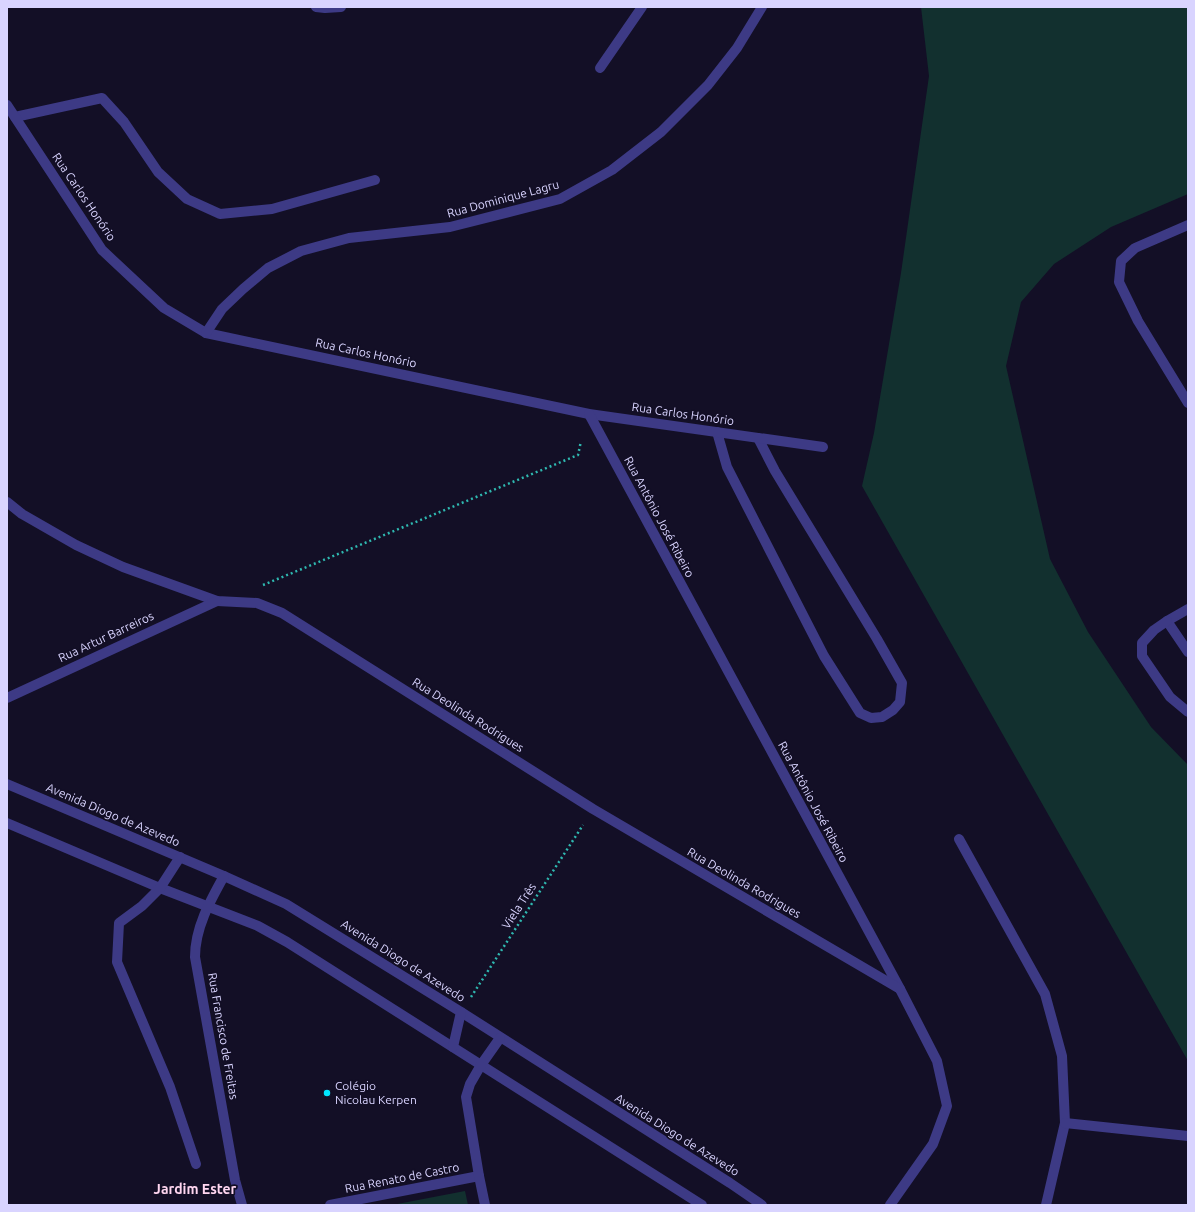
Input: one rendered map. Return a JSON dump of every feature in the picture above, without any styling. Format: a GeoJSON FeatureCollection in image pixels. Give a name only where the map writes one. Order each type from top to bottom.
{"type":"FeatureCollection","features":[{"type":"Feature","properties":{"kind":"street"},"geometry":{"type":"LineString","coordinates":[[316,7],[340,7]]}},
{"type":"Feature","properties":{"kind":"street"},"geometry":{"type":"LineString","coordinates":[[600,68],[642,7]]}},
{"type":"Feature","properties":{"kind":"street","name":"Rua Dominique Lagru"},"geometry":{"type":"LineString","coordinates":[[206,333],[222,309],[243,289],[268,268],[301,251],[349,238],[450,227],[560,199],[612,170],[661,132],[708,84],[736,48],[762,7]]}},
{"type":"Feature","properties":{"kind":"street"},"geometry":{"type":"LineString","coordinates":[[15,117],[102,98],[124,122],[158,172],[188,199],[220,214],[272,209],[375,180]]}},
{"type":"Feature","properties":{"kind":"street","name":"Rua Carlos Honório"},"geometry":{"type":"LineString","coordinates":[[7,105],[102,250],[164,308],[206,333],[589,414],[823,447]]}},
{"type":"Feature","properties":{"kind":"street"},"geometry":{"type":"LineString","coordinates":[[1188,225],[1135,248],[1121,261],[1120,282],[1138,321],[1188,403]]}},
{"type":"Feature","properties":{"kind":"street","name":"Rua Antônio José Ribeiro"},"geometry":{"type":"LineString","coordinates":[[589,414],[937,1061],[947,1106],[933,1144],[890,1205]]}},
{"type":"Feature","properties":{"kind":"street"},"geometry":{"type":"LineString","coordinates":[[718,432],[727,467],[824,656],[860,713],[871,718],[882,717],[893,710],[900,702],[902,683],[775,471],[758,438]]}},
{"type":"Feature","properties":{"kind":"street","name":"Rua Deolinda Rodrigues"},"geometry":{"type":"LineString","coordinates":[[7,502],[22,514],[76,545],[123,567],[217,601],[257,603],[282,613],[593,809],[900,990]]}},
{"type":"Feature","properties":{"kind":"street","name":"Rua Artur Barreiros"},"geometry":{"type":"LineString","coordinates":[[7,698],[217,601]]}},
{"type":"Feature","properties":{"kind":"street"},"geometry":{"type":"LineString","coordinates":[[1188,609],[1154,630],[1142,642],[1142,656],[1170,697],[1188,712]]}},
{"type":"Feature","properties":{"kind":"street"},"geometry":{"type":"LineString","coordinates":[[1167,621],[1188,652]]}},
{"type":"Feature","properties":{"kind":"street","name":"Avenida Diogo de Azevedo"},"geometry":{"type":"LineString","coordinates":[[7,784],[224,876],[286,904],[461,1012],[730,1183],[762,1205]]}},
{"type":"Feature","properties":{"kind":"street"},"geometry":{"type":"LineString","coordinates":[[7,823],[206,907],[258,926],[287,942],[702,1205]]}},
{"type":"Feature","properties":{"kind":"street"},"geometry":{"type":"LineString","coordinates":[[959,839],[1045,994],[1062,1056],[1065,1124],[1046,1205]]}},
{"type":"Feature","properties":{"kind":"street"},"geometry":{"type":"LineString","coordinates":[[180,858],[160,888],[142,906],[119,923],[117,962],[170,1087],[196,1164]]}},
{"type":"Feature","properties":{"kind":"street","name":"Rua Francisco de Freitas"},"geometry":{"type":"LineString","coordinates":[[224,876],[206,907],[197,940],[196,957],[235,1180],[242,1205]]}},
{"type":"Feature","properties":{"kind":"street"},"geometry":{"type":"LineString","coordinates":[[453,1047],[461,1012]]}},
{"type":"Feature","properties":{"kind":"street"},"geometry":{"type":"LineString","coordinates":[[485,1205],[466,1097],[470,1084],[500,1038]]}},
{"type":"Feature","properties":{"kind":"street"},"geometry":{"type":"LineString","coordinates":[[1065,1124],[1188,1136]]}},
{"type":"Feature","properties":{"kind":"street","name":"Rua Renato de Castro"},"geometry":{"type":"LineString","coordinates":[[330,1205],[479,1176]]}},
{"type":"Feature","properties":{"kind":"path"},"geometry":{"type":"LineString","coordinates":[[259,586],[578,455],[589,414]]}},
{"type":"Feature","properties":{"kind":"path","name":"Viela Três"},"geometry":{"type":"LineString","coordinates":[[461,1012],[593,809]]}},
{"type":"Feature","properties":{"kind":"green space"},"geometry":{"type":"Polygon","coordinates":[[[921,7],[1188,7],[1188,194],[1111,227],[1054,264],[1021,302],[1006,366],[1050,559],[1088,632],[1151,727],[1188,765],[1188,1061],[862,486],[874,433],[901,273],[929,76],[921,7]]]}},
{"type":"Feature","properties":{"kind":"green space"},"geometry":{"type":"Polygon","coordinates":[[[465,1191],[468,1205],[392,1205],[465,1191]]]}},
{"type":"Feature","properties":{"kind":"place","name":"Colégio Nicolau Kerpen"},"geometry":{"type":"Point","coordinates":[327,1093]}},
{"type":"Feature","properties":{"kind":"district","name":"Jardim Ester"},"geometry":{"type":"Point","coordinates":[195,1189]}}]}
